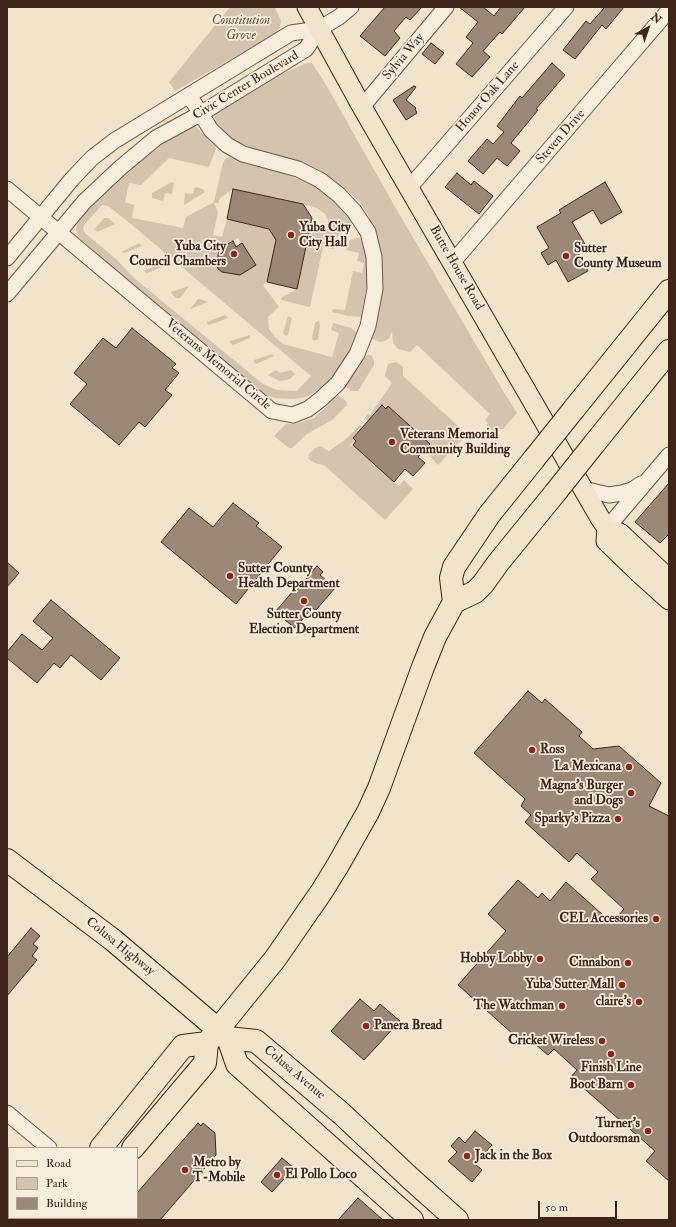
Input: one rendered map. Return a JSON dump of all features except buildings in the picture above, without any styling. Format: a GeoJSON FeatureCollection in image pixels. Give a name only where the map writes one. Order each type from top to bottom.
{"type":"FeatureCollection","features":[{"type":"Feature","properties":{"kind":"highway"},"geometry":{"type":"LineString","coordinates":[[134,1147],[205,1063],[218,1037],[322,891],[354,836],[379,788],[423,666],[435,637],[454,602],[451,578],[454,567],[489,515],[669,291]]}},
{"type":"Feature","properties":{"kind":"highway"},"geometry":{"type":"LineString","coordinates":[[454,602],[475,592],[483,584],[503,557],[669,351]]}},
{"type":"Feature","properties":{"kind":"highway","name":"Colusa Highway"},"geometry":{"type":"LineString","coordinates":[[7,860],[113,940],[163,981],[218,1037]]}},
{"type":"Feature","properties":{"kind":"highway"},"geometry":{"type":"LineString","coordinates":[[218,1037],[237,1064],[412,1220]]}},
{"type":"Feature","properties":{"kind":"highway","name":"Colusa Avenue"},"geometry":{"type":"LineString","coordinates":[[102,1147],[183,1046],[218,1037],[256,1041],[342,1114],[457,1220]]}},
{"type":"Feature","properties":{"kind":"main road","name":"Butte House Road"},"geometry":{"type":"LineString","coordinates":[[307,7],[362,107],[607,528],[620,534],[669,579]]}},
{"type":"Feature","properties":{"kind":"main road","name":"Butte House Road"},"geometry":{"type":"LineString","coordinates":[[607,528],[606,541],[669,600]]}},
{"type":"Feature","properties":{"kind":"street"},"geometry":{"type":"LineString","coordinates":[[319,29],[339,17],[351,7]]}},
{"type":"Feature","properties":{"kind":"street","name":"Sylvia Way"},"geometry":{"type":"LineString","coordinates":[[362,107],[446,7]]}},
{"type":"Feature","properties":{"kind":"street","name":"Honor Oak Lane"},"geometry":{"type":"LineString","coordinates":[[410,188],[566,7]]}},
{"type":"Feature","properties":{"kind":"street","name":"Steven Drive"},"geometry":{"type":"LineString","coordinates":[[452,263],[669,10]]}},
{"type":"Feature","properties":{"kind":"street","name":"Civic Center Boulevard"},"geometry":{"type":"LineString","coordinates":[[7,258],[72,179],[92,158],[114,141],[291,33],[319,29]]}},
{"type":"Feature","properties":{"kind":"street","name":"Civic Center Boulevard"},"geometry":{"type":"LineString","coordinates":[[7,294],[84,202],[132,158],[156,138],[200,114],[306,49],[319,29]]}},
{"type":"Feature","properties":{"kind":"street","name":"Veterans Memorial Circle"},"geometry":{"type":"LineString","coordinates":[[7,189],[272,411],[293,415],[308,409],[338,383],[357,354],[368,326],[375,289],[374,257],[368,232],[354,211],[339,194],[320,180],[298,169],[243,154],[214,134],[189,95]]}},
{"type":"Feature","properties":{"kind":"street"},"geometry":{"type":"LineString","coordinates":[[607,528],[669,455]]}},
{"type":"Feature","properties":{"kind":"street"},"geometry":{"type":"LineString","coordinates":[[583,489],[605,494],[622,493],[632,490],[650,477]]}},
{"type":"Feature","properties":{"kind":"street"},"geometry":{"type":"LineString","coordinates":[[9,1118],[48,1147]]}},
{"type":"Feature","properties":{"kind":"green space","name":"Constitution Grove"},"geometry":{"type":"Polygon","coordinates":[[[230,7],[275,7],[281,21],[280,28],[275,34],[175,91],[169,82],[230,7]]]}},
{"type":"Feature","properties":{"kind":"green space"},"geometry":{"type":"Polygon","coordinates":[[[307,63],[312,63],[325,83],[398,212],[517,413],[503,429],[492,431],[486,425],[488,423],[485,420],[490,414],[417,345],[410,352],[398,349],[393,343],[392,331],[389,338],[385,341],[380,342],[370,338],[382,279],[382,267],[378,243],[368,215],[360,202],[343,187],[312,166],[256,150],[240,143],[223,132],[216,122],[214,115],[277,76],[307,63]]]}},
{"type":"Feature","properties":{"kind":"green space"},"geometry":{"type":"Polygon","coordinates":[[[195,126],[215,146],[214,147],[216,149],[209,167],[169,158],[141,185],[129,183],[125,202],[134,205],[132,218],[183,228],[186,217],[214,202],[223,163],[226,158],[230,157],[245,163],[291,176],[314,185],[333,199],[352,221],[351,224],[341,232],[337,238],[334,249],[323,247],[310,307],[281,300],[282,297],[297,289],[310,227],[329,231],[328,220],[325,214],[317,208],[303,204],[233,189],[220,198],[218,203],[214,203],[218,212],[213,235],[222,237],[227,219],[269,229],[276,240],[267,282],[263,285],[279,307],[268,317],[269,329],[275,337],[283,344],[332,357],[339,333],[331,330],[333,323],[351,328],[356,332],[350,351],[334,375],[323,387],[306,397],[294,399],[275,398],[264,394],[252,386],[128,283],[78,236],[76,229],[82,213],[132,166],[169,140],[195,126]],[[102,205],[84,225],[83,229],[85,233],[116,259],[134,278],[263,384],[277,390],[297,391],[311,376],[131,224],[108,206],[102,205]],[[238,238],[219,249],[217,264],[218,269],[222,272],[240,275],[255,265],[238,238]]]}},
{"type":"Feature","properties":{"kind":"green space"},"geometry":{"type":"Polygon","coordinates":[[[172,182],[174,183],[172,194],[165,193],[163,201],[152,198],[152,193],[172,182]]]}},
{"type":"Feature","properties":{"kind":"green space"},"geometry":{"type":"Polygon","coordinates":[[[195,187],[203,189],[205,192],[184,205],[185,193],[193,194],[195,187]]]}},
{"type":"Feature","properties":{"kind":"green space"},"geometry":{"type":"Polygon","coordinates":[[[104,218],[108,218],[115,224],[97,232],[95,229],[104,218]]]}},
{"type":"Feature","properties":{"kind":"green space"},"geometry":{"type":"Polygon","coordinates":[[[359,237],[365,248],[368,271],[361,317],[348,316],[332,312],[333,309],[345,310],[353,271],[362,273],[364,263],[357,261],[359,253],[346,250],[350,240],[359,237]]]}},
{"type":"Feature","properties":{"kind":"green space"},"geometry":{"type":"Polygon","coordinates":[[[139,243],[142,246],[125,253],[121,252],[139,243]]]}},
{"type":"Feature","properties":{"kind":"green space"},"geometry":{"type":"Polygon","coordinates":[[[163,264],[165,266],[147,273],[144,271],[145,270],[163,264]]]}},
{"type":"Feature","properties":{"kind":"green space"},"geometry":{"type":"Polygon","coordinates":[[[189,286],[180,298],[176,298],[171,293],[171,292],[189,286]]]}},
{"type":"Feature","properties":{"kind":"green space"},"geometry":{"type":"Polygon","coordinates":[[[198,299],[208,302],[190,309],[198,299]]]}},
{"type":"Feature","properties":{"kind":"green space"},"geometry":{"type":"Polygon","coordinates":[[[225,315],[228,318],[209,325],[207,323],[207,322],[225,315]]]}},
{"type":"Feature","properties":{"kind":"green space"},"geometry":{"type":"Polygon","coordinates":[[[288,316],[292,318],[288,335],[286,336],[283,333],[288,316]]]}},
{"type":"Feature","properties":{"kind":"green space"},"geometry":{"type":"Polygon","coordinates":[[[319,321],[320,325],[318,339],[314,341],[312,339],[315,323],[319,321]]]}},
{"type":"Feature","properties":{"kind":"green space"},"geometry":{"type":"Polygon","coordinates":[[[250,335],[250,338],[233,345],[230,342],[230,341],[250,335]]]}},
{"type":"Feature","properties":{"kind":"green space"},"geometry":{"type":"Polygon","coordinates":[[[272,354],[274,356],[256,364],[254,362],[254,360],[272,354]]]}},
{"type":"Feature","properties":{"kind":"green space"},"geometry":{"type":"Polygon","coordinates":[[[362,355],[372,356],[374,365],[358,391],[351,391],[344,385],[362,355]]]}},
{"type":"Feature","properties":{"kind":"green space"},"geometry":{"type":"Polygon","coordinates":[[[396,362],[403,367],[403,376],[467,434],[438,465],[429,455],[428,446],[430,444],[387,405],[384,407],[382,406],[368,421],[365,418],[368,414],[370,415],[392,383],[385,375],[388,364],[396,362]]]}},
{"type":"Feature","properties":{"kind":"green space"},"geometry":{"type":"Polygon","coordinates":[[[276,370],[280,373],[291,370],[295,374],[290,379],[280,381],[268,375],[276,370]]]}},
{"type":"Feature","properties":{"kind":"green space"},"geometry":{"type":"Polygon","coordinates":[[[337,394],[346,401],[347,405],[332,420],[307,434],[292,448],[289,448],[274,436],[286,424],[295,424],[314,418],[337,394]]]}},
{"type":"Feature","properties":{"kind":"green space"},"geometry":{"type":"Polygon","coordinates":[[[360,425],[362,427],[353,437],[355,440],[348,447],[353,445],[399,486],[404,480],[413,489],[385,520],[325,466],[308,459],[309,454],[314,449],[320,446],[329,451],[346,439],[360,425]]]}},
{"type":"Feature","properties":{"kind":"place","name":"Yuba City City Hall"},"geometry":{"type":"Point","coordinates":[291,235]}},
{"type":"Feature","properties":{"kind":"place","name":"Yuba City Council Chambers"},"geometry":{"type":"Point","coordinates":[234,254]}},
{"type":"Feature","properties":{"kind":"place","name":"Sutter County Museum"},"geometry":{"type":"Point","coordinates":[566,256]}},
{"type":"Feature","properties":{"kind":"place","name":"Veterans Memorial Community Building"},"geometry":{"type":"Point","coordinates":[392,442]}},
{"type":"Feature","properties":{"kind":"place","name":"Sutter County Health Department"},"geometry":{"type":"Point","coordinates":[230,576]}},
{"type":"Feature","properties":{"kind":"place","name":"Sutter County Election Department"},"geometry":{"type":"Point","coordinates":[304,601]}},
{"type":"Feature","properties":{"kind":"place","name":"Ross"},"geometry":{"type":"Point","coordinates":[532,750]}},
{"type":"Feature","properties":{"kind":"place","name":"La Mexicana"},"geometry":{"type":"Point","coordinates":[629,767]}},
{"type":"Feature","properties":{"kind":"place","name":"Magna's Burger and Dogs"},"geometry":{"type":"Point","coordinates":[631,793]}},
{"type":"Feature","properties":{"kind":"place","name":"Sparky's Pizza"},"geometry":{"type":"Point","coordinates":[618,819]}},
{"type":"Feature","properties":{"kind":"place","name":"CEL Accessories"},"geometry":{"type":"Point","coordinates":[656,919]}},
{"type":"Feature","properties":{"kind":"place","name":"Hobby Lobby"},"geometry":{"type":"Point","coordinates":[540,959]}},
{"type":"Feature","properties":{"kind":"place","name":"Cinnabon"},"geometry":{"type":"Point","coordinates":[628,963]}},
{"type":"Feature","properties":{"kind":"place","name":"Yuba Sutter Mall"},"geometry":{"type":"Point","coordinates":[622,985]}},
{"type":"Feature","properties":{"kind":"place","name":"claire's"},"geometry":{"type":"Point","coordinates":[639,1002]}},
{"type":"Feature","properties":{"kind":"place","name":"The Watchman"},"geometry":{"type":"Point","coordinates":[562,1006]}},
{"type":"Feature","properties":{"kind":"place","name":"Panera Bread"},"geometry":{"type":"Point","coordinates":[366,1026]}},
{"type":"Feature","properties":{"kind":"place","name":"Cricket Wireless"},"geometry":{"type":"Point","coordinates":[602,1041]}},
{"type":"Feature","properties":{"kind":"place","name":"Finish Line"},"geometry":{"type":"Point","coordinates":[611,1054]}},
{"type":"Feature","properties":{"kind":"place","name":"Boot Barn"},"geometry":{"type":"Point","coordinates":[631,1085]}},
{"type":"Feature","properties":{"kind":"place","name":"Turner's Outdoorsman"},"geometry":{"type":"Point","coordinates":[648,1131]}},
{"type":"Feature","properties":{"kind":"place","name":"Jack in the Box"},"geometry":{"type":"Point","coordinates":[467,1156]}},
{"type":"Feature","properties":{"kind":"place","name":"Metro by T-Mobile"},"geometry":{"type":"Point","coordinates":[185,1170]}},
{"type":"Feature","properties":{"kind":"place","name":"El Pollo Loco"},"geometry":{"type":"Point","coordinates":[277,1175]}}]}
